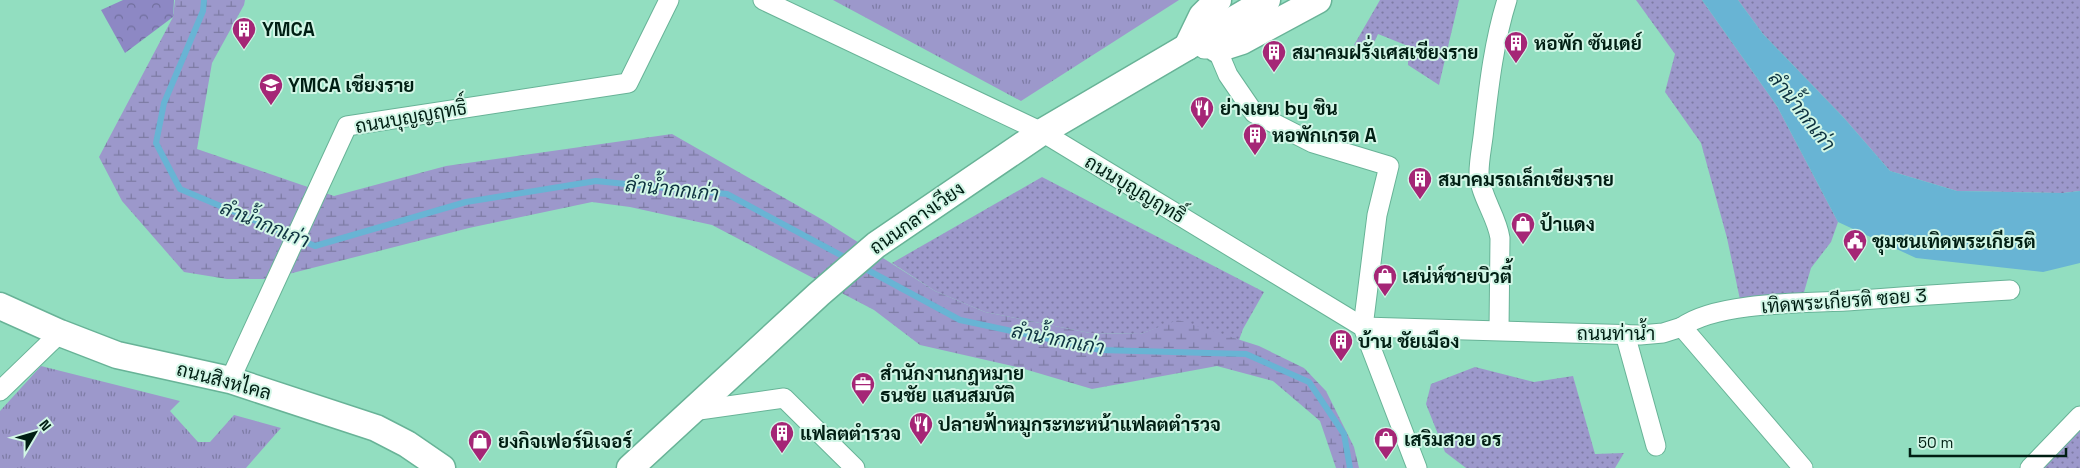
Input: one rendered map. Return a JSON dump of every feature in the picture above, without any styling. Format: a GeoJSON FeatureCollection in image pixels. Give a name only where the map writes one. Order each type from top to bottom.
{"type":"FeatureCollection","features":[{"type":"Feature","properties":{"kind":"main road"},"geometry":{"type":"LineString","coordinates":[[1187,47],[1202,16],[1218,0]]}},
{"type":"Feature","properties":{"kind":"main road","name":"ถนนกลางเวียง"},"geometry":{"type":"LineString","coordinates":[[630,468],[819,294],[876,245],[1042,132],[1267,0]]}},
{"type":"Feature","properties":{"kind":"main road"},"geometry":{"type":"LineString","coordinates":[[1217,49],[1242,41],[1318,0]]}},
{"type":"Feature","properties":{"kind":"main road","name":"ถนนสิงหไคล"},"geometry":{"type":"LineString","coordinates":[[0,306],[60,333],[117,355],[230,380],[376,428],[406,444],[442,468]]}},
{"type":"Feature","properties":{"kind":"street","name":"ถนนบุญญฤทธิ์"},"geometry":{"type":"LineString","coordinates":[[230,380],[348,126],[628,83],[669,0]]}},
{"type":"Feature","properties":{"kind":"street","name":"ถนนบุญญฤทธิ์"},"geometry":{"type":"LineString","coordinates":[[763,0],[1042,132],[1363,327]]}},
{"type":"Feature","properties":{"kind":"street"},"geometry":{"type":"LineString","coordinates":[[1499,330],[1500,238],[1498,224],[1482,189],[1479,174],[1490,86],[1502,14],[1507,0]]}},
{"type":"Feature","properties":{"kind":"street"},"geometry":{"type":"LineString","coordinates":[[1187,47],[1217,49],[1228,75],[1254,113],[1313,142],[1389,166],[1377,215],[1363,327],[1417,468]]}},
{"type":"Feature","properties":{"kind":"street","name":"เทิดพระเกียรติ ซอย 3"},"geometry":{"type":"LineString","coordinates":[[1682,328],[1692,320],[1721,311],[1794,304],[2010,290]]}},
{"type":"Feature","properties":{"kind":"street","name":"ถนนท่าน้ำ"},"geometry":{"type":"LineString","coordinates":[[1363,327],[1625,334],[1640,336],[1682,328],[1803,468]]}},
{"type":"Feature","properties":{"kind":"street"},"geometry":{"type":"LineString","coordinates":[[0,391],[60,333]]}},
{"type":"Feature","properties":{"kind":"street"},"geometry":{"type":"LineString","coordinates":[[1625,334],[1656,446]]}},
{"type":"Feature","properties":{"kind":"street"},"geometry":{"type":"LineString","coordinates":[[692,411],[784,398],[855,468]]}},
{"type":"Feature","properties":{"kind":"street"},"geometry":{"type":"LineString","coordinates":[[2030,468],[2080,416]]}},
{"type":"Feature","properties":{"kind":"green space"},"geometry":{"type":"Polygon","coordinates":[[[123,0],[174,0],[173,17],[125,53],[101,10],[123,0]]]}},
{"type":"Feature","properties":{"kind":"green space"},"geometry":{"type":"Polygon","coordinates":[[[175,0],[245,0],[212,63],[197,149],[334,196],[446,166],[672,134],[823,220],[935,291],[985,312],[1090,333],[1140,334],[1178,320],[1259,346],[1304,368],[1326,391],[1354,447],[1359,468],[1336,468],[1320,421],[1273,381],[1217,366],[1092,389],[1021,368],[920,345],[874,310],[712,225],[630,207],[592,202],[469,228],[269,279],[227,279],[184,272],[122,201],[99,157],[173,17],[175,0]]]}},
{"type":"Feature","properties":{"kind":"green space"},"geometry":{"type":"Polygon","coordinates":[[[833,0],[1179,0],[1021,101],[833,0]]]}},
{"type":"Feature","properties":{"kind":"green space"},"geometry":{"type":"Polygon","coordinates":[[[1380,0],[1459,0],[1439,85],[1408,65],[1408,46],[1378,34],[1371,49],[1354,45],[1380,0]]]}},
{"type":"Feature","properties":{"kind":"green space"},"geometry":{"type":"Polygon","coordinates":[[[1636,0],[1702,0],[1777,106],[1838,222],[1831,242],[1811,268],[1800,306],[1742,309],[1727,238],[1701,143],[1665,92],[1675,54],[1636,0]]]}},
{"type":"Feature","properties":{"kind":"green space"},"geometry":{"type":"Polygon","coordinates":[[[1738,0],[2080,0],[2080,191],[2063,193],[1957,191],[1890,171],[1844,118],[1763,34],[1738,0]]]}},
{"type":"Feature","properties":{"kind":"green space"},"geometry":{"type":"Polygon","coordinates":[[[1042,177],[1264,292],[1243,329],[1239,340],[1178,321],[1140,334],[1090,333],[985,312],[935,291],[892,263],[1042,177]]]}},
{"type":"Feature","properties":{"kind":"green space"},"geometry":{"type":"Polygon","coordinates":[[[41,366],[180,401],[170,411],[198,442],[210,442],[234,415],[281,428],[246,468],[0,468],[0,411],[41,366]]]}},
{"type":"Feature","properties":{"kind":"green space"},"geometry":{"type":"Polygon","coordinates":[[[1475,367],[1534,382],[1573,376],[1595,454],[1624,453],[1615,468],[1466,468],[1445,452],[1426,404],[1431,384],[1475,367]]]}},
{"type":"Feature","properties":{"kind":"green space"},"geometry":{"type":"Polygon","coordinates":[[[2080,428],[2080,468],[2043,468],[2080,428]]]}},
{"type":"Feature","properties":{"kind":"water"},"geometry":{"type":"Polygon","coordinates":[[[1702,0],[1738,0],[1763,34],[1844,118],[1890,171],[1957,191],[2063,193],[2080,191],[2080,263],[2043,272],[1916,258],[1838,222],[1777,106],[1702,0]]]}},
{"type":"Feature","properties":{"kind":"waterway","name":"ลำน้ำกกเก่า"},"geometry":{"type":"LineString","coordinates":[[204,0],[203,11],[164,103],[156,143],[180,189],[315,246],[466,202],[596,181],[727,194],[848,259]]}},
{"type":"Feature","properties":{"kind":"waterway","name":"ลำน้ำกกเก่า"},"geometry":{"type":"LineString","coordinates":[[862,267],[960,320],[1100,350],[1246,354],[1309,382],[1344,434],[1350,468]]}},
{"type":"Feature","properties":{"kind":"place","name":"YMCA"},"geometry":{"type":"Point","coordinates":[244,50]}},
{"type":"Feature","properties":{"kind":"place","name":"หอพัก ซันเดย์"},"geometry":{"type":"Point","coordinates":[1516,64]}},
{"type":"Feature","properties":{"kind":"place","name":"สมาคมฝรั่งเศสเชียงราย"},"geometry":{"type":"Point","coordinates":[1274,73]}},
{"type":"Feature","properties":{"kind":"place","name":"YMCA เชียงราย"},"geometry":{"type":"Point","coordinates":[271,106]}},
{"type":"Feature","properties":{"kind":"place","name":"ย่างเยน by ชิน"},"geometry":{"type":"Point","coordinates":[1202,129]}},
{"type":"Feature","properties":{"kind":"place","name":"หอพักเกรด A"},"geometry":{"type":"Point","coordinates":[1255,156]}},
{"type":"Feature","properties":{"kind":"place","name":"สมาคมรถเล็กเชียงราย"},"geometry":{"type":"Point","coordinates":[1420,200]}},
{"type":"Feature","properties":{"kind":"place","name":"ป้าแดง"},"geometry":{"type":"Point","coordinates":[1523,245]}},
{"type":"Feature","properties":{"kind":"place","name":"ชุมชนเทิดพระเกียรติ"},"geometry":{"type":"Point","coordinates":[1855,262]}},
{"type":"Feature","properties":{"kind":"place","name":"เสน่ห์ชายบิวตี้"},"geometry":{"type":"Point","coordinates":[1385,297]}},
{"type":"Feature","properties":{"kind":"place","name":"บ้าน ชัยเมือง"},"geometry":{"type":"Point","coordinates":[1341,362]}},
{"type":"Feature","properties":{"kind":"place","name":"สำนักงานกฎหมาย ธนชัย แสนสมบัติ"},"geometry":{"type":"Point","coordinates":[863,405]}},
{"type":"Feature","properties":{"kind":"place","name":"ปลายฟ้าหมูกระทะหน้าแฟลตตำรวจ"},"geometry":{"type":"Point","coordinates":[921,445]}},
{"type":"Feature","properties":{"kind":"place","name":"แฟลตตำรวจ"},"geometry":{"type":"Point","coordinates":[782,454]}},
{"type":"Feature","properties":{"kind":"place","name":"เสริมสวย อร"},"geometry":{"type":"Point","coordinates":[1386,460]}},
{"type":"Feature","properties":{"kind":"place","name":"ยงกิจเฟอร์นิเจอร์"},"geometry":{"type":"Point","coordinates":[480,462]}}]}
